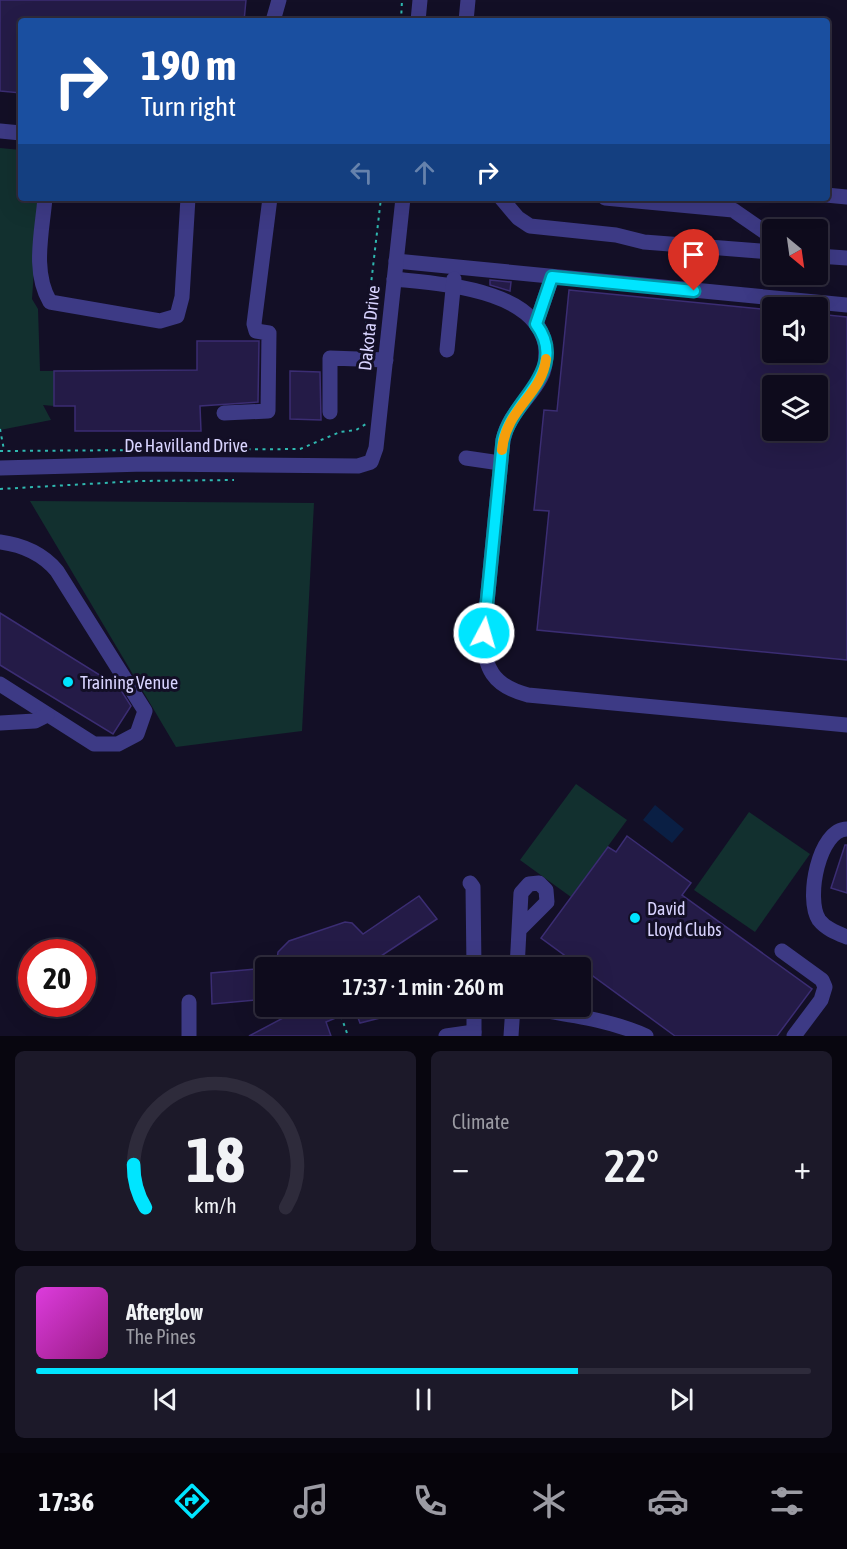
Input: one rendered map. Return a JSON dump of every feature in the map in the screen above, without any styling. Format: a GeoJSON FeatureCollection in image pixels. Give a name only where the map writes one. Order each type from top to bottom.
{"type":"FeatureCollection","features":[{"type":"Feature","properties":{"kind":"street"},"geometry":{"type":"LineString","coordinates":[[274,18],[279,0]]}},
{"type":"Feature","properties":{"kind":"street"},"geometry":{"type":"LineString","coordinates":[[418,18],[420,0]]}},
{"type":"Feature","properties":{"kind":"street"},"geometry":{"type":"LineString","coordinates":[[466,18],[468,0]]}},
{"type":"Feature","properties":{"kind":"street"},"geometry":{"type":"LineString","coordinates":[[0,130],[18,133]]}},
{"type":"Feature","properties":{"kind":"street"},"geometry":{"type":"LineString","coordinates":[[830,195],[847,197]]}},
{"type":"Feature","properties":{"kind":"street"},"geometry":{"type":"LineString","coordinates":[[45,201],[39,271],[42,287],[51,302],[160,321],[177,316],[182,297],[188,201]]}},
{"type":"Feature","properties":{"kind":"street"},"geometry":{"type":"LineString","coordinates":[[224,412],[268,411],[269,333],[256,331],[254,324],[270,201]]}},
{"type":"Feature","properties":{"kind":"street","name":"Dakota Drive"},"geometry":{"type":"LineString","coordinates":[[371,462],[376,448],[379,359],[394,279],[403,201]]}},
{"type":"Feature","properties":{"kind":"street"},"geometry":{"type":"LineString","coordinates":[[504,201],[518,218],[530,226],[616,235],[644,242],[762,251]]}},
{"type":"Feature","properties":{"kind":"street"},"geometry":{"type":"LineString","coordinates":[[637,201],[733,210],[762,230]]}},
{"type":"Feature","properties":{"kind":"street"},"geometry":{"type":"LineString","coordinates":[[828,257],[847,258]]}},
{"type":"Feature","properties":{"kind":"street"},"geometry":{"type":"LineString","coordinates":[[396,261],[847,305]]}},
{"type":"Feature","properties":{"kind":"street"},"geometry":{"type":"LineString","coordinates":[[447,350],[455,267]]}},
{"type":"Feature","properties":{"kind":"street"},"geometry":{"type":"LineString","coordinates":[[536,324],[552,277]]}},
{"type":"Feature","properties":{"kind":"street"},"geometry":{"type":"LineString","coordinates":[[394,279],[453,287],[505,300],[520,308],[536,324],[545,342],[545,366],[542,377],[506,427],[483,652],[495,678],[504,686],[528,695],[847,725]]}},
{"type":"Feature","properties":{"kind":"street"},"geometry":{"type":"LineString","coordinates":[[330,412],[330,358],[379,359]]}},
{"type":"Feature","properties":{"kind":"street"},"geometry":{"type":"LineString","coordinates":[[466,458],[501,463]]}},
{"type":"Feature","properties":{"kind":"street","name":"De Havilland Drive"},"geometry":{"type":"LineString","coordinates":[[2,468],[145,464],[357,466],[371,462]]}},
{"type":"Feature","properties":{"kind":"street"},"geometry":{"type":"LineString","coordinates":[[0,542],[34,552],[47,559],[145,711],[136,734],[118,744],[94,744],[0,684]]}},
{"type":"Feature","properties":{"kind":"street"},"geometry":{"type":"LineString","coordinates":[[0,723],[35,721],[47,715]]}},
{"type":"Feature","properties":{"kind":"street"},"geometry":{"type":"LineString","coordinates":[[847,828],[835,831],[828,837],[812,894],[820,921],[833,932],[847,937]]}},
{"type":"Feature","properties":{"kind":"street"},"geometry":{"type":"LineString","coordinates":[[470,883],[473,887],[474,957]]}},
{"type":"Feature","properties":{"kind":"street"},"geometry":{"type":"LineString","coordinates":[[517,957],[520,929]]}},
{"type":"Feature","properties":{"kind":"street"},"geometry":{"type":"LineString","coordinates":[[782,951],[822,980],[825,987],[821,1000],[794,1036]]}},
{"type":"Feature","properties":{"kind":"street"},"geometry":{"type":"LineString","coordinates":[[189,1002],[189,1036]]}},
{"type":"Feature","properties":{"kind":"street"},"geometry":{"type":"LineString","coordinates":[[446,1036],[474,1034],[474,1017]]}},
{"type":"Feature","properties":{"kind":"street"},"geometry":{"type":"LineString","coordinates":[[511,1036],[514,1017]]}},
{"type":"Feature","properties":{"kind":"street"},"geometry":{"type":"LineString","coordinates":[[584,1017],[626,1027],[646,1036]]}},
{"type":"Feature","properties":{"kind":"path"},"geometry":{"type":"LineString","coordinates":[[400,18],[402,0]]}},
{"type":"Feature","properties":{"kind":"path"},"geometry":{"type":"LineString","coordinates":[[379,359],[366,327],[381,201]]}},
{"type":"Feature","properties":{"kind":"path"},"geometry":{"type":"LineString","coordinates":[[300,449],[340,432],[356,430],[367,423]]}},
{"type":"Feature","properties":{"kind":"path"},"geometry":{"type":"LineString","coordinates":[[0,429],[3,436],[2,468]]}},
{"type":"Feature","properties":{"kind":"path"},"geometry":{"type":"LineString","coordinates":[[0,489],[139,481],[240,480]]}},
{"type":"Feature","properties":{"kind":"path"},"geometry":{"type":"LineString","coordinates":[[341,1017],[348,1036]]}},
{"type":"Feature","properties":{"kind":"green space"},"geometry":{"type":"Polygon","coordinates":[[[0,148],[18,150],[18,201],[39,201],[32,299],[38,309],[40,371],[54,371],[54,406],[43,405],[51,420],[0,430],[0,148]]]}},
{"type":"Feature","properties":{"kind":"green space"},"geometry":{"type":"Polygon","coordinates":[[[30,501],[314,503],[302,731],[176,747],[30,501]]]}},
{"type":"Feature","properties":{"kind":"green space"},"geometry":{"type":"Polygon","coordinates":[[[576,784],[627,820],[571,897],[520,860],[576,784]]]}},
{"type":"Feature","properties":{"kind":"green space"},"geometry":{"type":"Polygon","coordinates":[[[749,812],[810,854],[755,932],[694,890],[749,812]]]}},
{"type":"Feature","properties":{"kind":"water"},"geometry":{"type":"Polygon","coordinates":[[[655,805],[684,829],[672,843],[643,820],[655,805]]]}},
{"type":"Feature","properties":{"kind":"building"},"geometry":{"type":"Polygon","coordinates":[[[0,0],[246,0],[244,18],[18,18],[18,93],[0,91],[0,0]]]}},
{"type":"Feature","properties":{"kind":"building"},"geometry":{"type":"Polygon","coordinates":[[[490,280],[511,282],[510,291],[490,285],[490,280]]]}},
{"type":"Feature","properties":{"kind":"building"},"geometry":{"type":"Polygon","coordinates":[[[569,290],[762,309],[762,363],[828,363],[828,315],[847,317],[847,660],[537,630],[549,511],[534,510],[544,410],[557,411],[569,290]]]}},
{"type":"Feature","properties":{"kind":"building"},"geometry":{"type":"Polygon","coordinates":[[[197,341],[259,341],[258,402],[200,406],[201,431],[75,431],[75,406],[54,406],[54,371],[197,370],[197,341]]]}},
{"type":"Feature","properties":{"kind":"building"},"geometry":{"type":"Polygon","coordinates":[[[290,371],[320,372],[321,420],[290,419],[290,371]]]}},
{"type":"Feature","properties":{"kind":"building","name":"Training Venue"},"geometry":{"type":"Polygon","coordinates":[[[0,613],[119,687],[131,706],[113,734],[0,665],[0,613]]]}},
{"type":"Feature","properties":{"kind":"building","name":"David Lloyd Clubs"},"geometry":{"type":"Polygon","coordinates":[[[627,836],[691,883],[682,895],[812,989],[777,1036],[675,1036],[591,975],[591,957],[567,957],[541,938],[608,847],[616,852],[627,836]]]}},
{"type":"Feature","properties":{"kind":"building"},"geometry":{"type":"Polygon","coordinates":[[[845,845],[847,845],[847,893],[831,888],[845,845]]]}},
{"type":"Feature","properties":{"kind":"building"},"geometry":{"type":"Polygon","coordinates":[[[419,896],[437,919],[380,957],[277,957],[278,952],[289,941],[345,922],[352,923],[363,934],[419,896]]]}},
{"type":"Feature","properties":{"kind":"building"},"geometry":{"type":"Polygon","coordinates":[[[255,969],[255,1000],[212,1004],[211,973],[255,969]]]}},
{"type":"Feature","properties":{"kind":"building"},"geometry":{"type":"Polygon","coordinates":[[[285,1017],[338,1017],[326,1022],[331,1036],[249,1036],[285,1017]]]}},
{"type":"Feature","properties":{"kind":"building"},"geometry":{"type":"Polygon","coordinates":[[[358,1017],[384,1017],[360,1023],[358,1017]]]}},
{"type":"Feature","properties":{"kind":"slow traffic"},"geometry":{"type":"LineString","coordinates":[[502,450],[506,427],[512,415],[542,377],[546,359]]}},
{"type":"Feature","properties":{"kind":"place","name":"Training Venue"},"geometry":{"type":"Point","coordinates":[68,682]}},
{"type":"Feature","properties":{"kind":"place","name":"David Lloyd Clubs"},"geometry":{"type":"Point","coordinates":[635,918]}},
{"type":"Feature","properties":{"kind":"route"},"geometry":{"type":"LineString","coordinates":[[484,633],[503,440],[512,415],[542,377],[546,355],[545,342],[536,324],[552,277],[694,291]]}}]}
